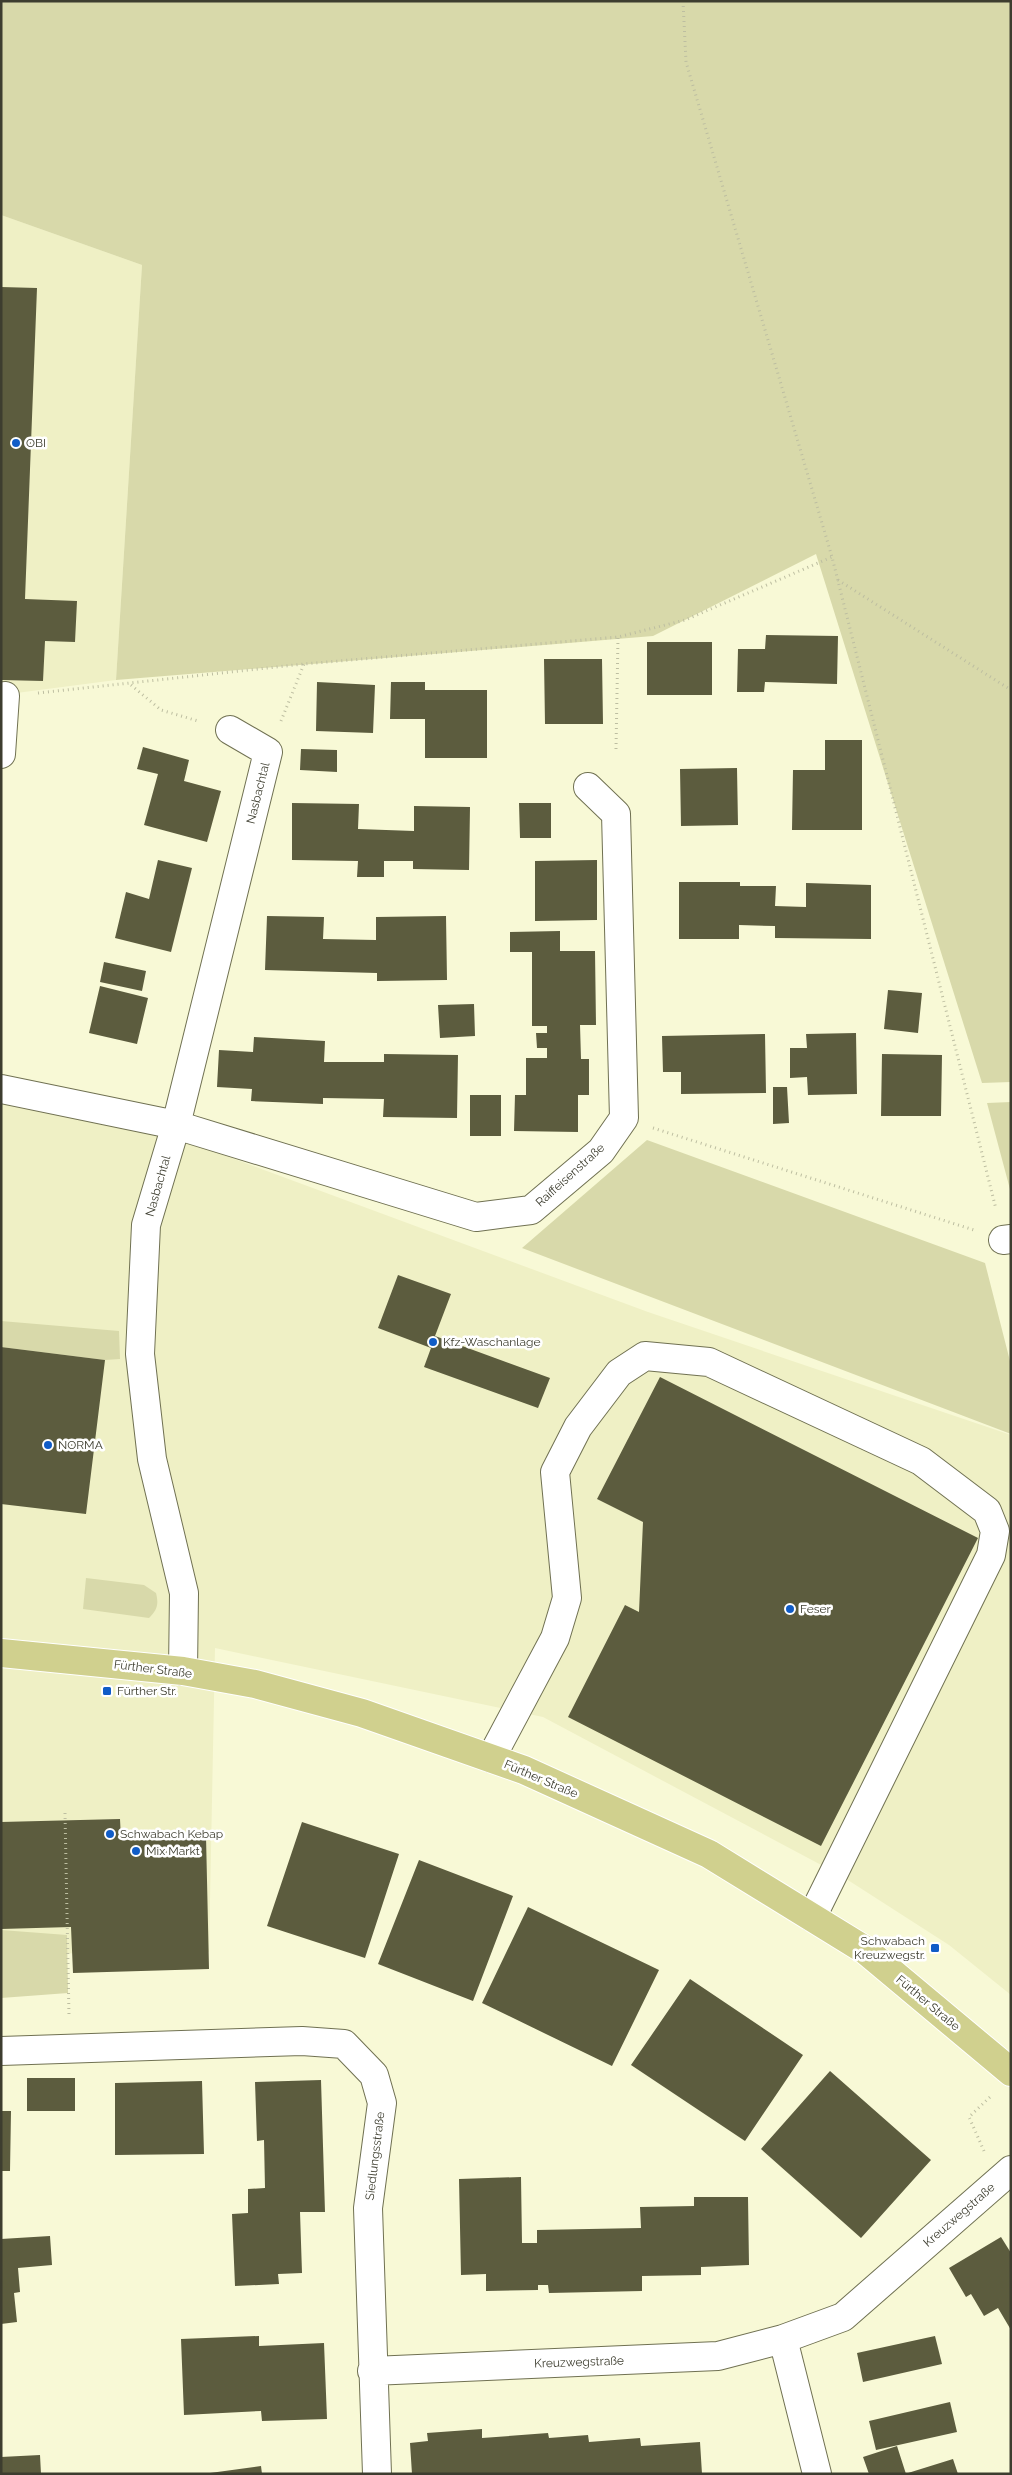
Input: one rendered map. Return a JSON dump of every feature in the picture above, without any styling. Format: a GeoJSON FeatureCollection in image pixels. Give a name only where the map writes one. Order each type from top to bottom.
{"type":"FeatureCollection","features":[{"type":"Feature","properties":{"kind":"main road","name":"Fürther Straße"},"geometry":{"type":"LineString","coordinates":[[1,1654],[182,1671],[255,1684],[362,1713],[524,1770],[709,1854],[866,1950],[1004,2081]]}},
{"type":"Feature","properties":{"kind":"street"},"geometry":{"type":"LineString","coordinates":[[1,754],[5,696]]}},
{"type":"Feature","properties":{"kind":"street","name":"Nasbachtal"},"geometry":{"type":"LineString","coordinates":[[182,1671],[184,1593],[152,1459],[140,1354],[146,1225],[176,1125],[268,752],[230,730]]}},
{"type":"Feature","properties":{"kind":"street"},"geometry":{"type":"LineString","coordinates":[[588,787],[616,814],[624,1118]]}},
{"type":"Feature","properties":{"kind":"street","name":"Raiffeisenstraße"},"geometry":{"type":"LineString","coordinates":[[1,1089],[176,1125],[476,1217],[531,1210],[600,1151],[624,1118]]}},
{"type":"Feature","properties":{"kind":"street"},"geometry":{"type":"LineString","coordinates":[[491,1758],[555,1638],[567,1598],[555,1472],[578,1426],[619,1372],[644,1356],[709,1362],[921,1461],[987,1511],[995,1531],[991,1555],[812,1917]]}},
{"type":"Feature","properties":{"kind":"street","name":"Siedlungsstraße"},"geometry":{"type":"LineString","coordinates":[[1,2051],[302,2041],[344,2044],[374,2075],[382,2103],[368,2208],[372,2371],[377,2474]]}},
{"type":"Feature","properties":{"kind":"street","name":"Kreuzwegstraße"},"geometry":{"type":"LineString","coordinates":[[372,2371],[718,2356],[783,2339],[843,2317],[1006,2173]]}},
{"type":"Feature","properties":{"kind":"street"},"geometry":{"type":"LineString","coordinates":[[783,2339],[817,2474]]}},
{"type":"Feature","properties":{"kind":"path"},"geometry":{"type":"LineString","coordinates":[[682,1],[686,62],[838,579],[1007,1239]]}},
{"type":"Feature","properties":{"kind":"path"},"geometry":{"type":"LineString","coordinates":[[5,696],[304,664],[618,637],[685,620],[832,558]]}},
{"type":"Feature","properties":{"kind":"path"},"geometry":{"type":"LineString","coordinates":[[838,579],[1011,690]]}},
{"type":"Feature","properties":{"kind":"path"},"geometry":{"type":"LineString","coordinates":[[616,749],[618,637]]}},
{"type":"Feature","properties":{"kind":"path"},"geometry":{"type":"LineString","coordinates":[[268,752],[304,664]]}},
{"type":"Feature","properties":{"kind":"path"},"geometry":{"type":"LineString","coordinates":[[130,684],[161,710],[230,730]]}},
{"type":"Feature","properties":{"kind":"path"},"geometry":{"type":"LineString","coordinates":[[624,1118],[1007,1239]]}},
{"type":"Feature","properties":{"kind":"path"},"geometry":{"type":"LineString","coordinates":[[65,1813],[69,2049]]}},
{"type":"Feature","properties":{"kind":"path"},"geometry":{"type":"LineString","coordinates":[[1004,2081],[969,2117],[984,2151],[1006,2173]]}},
{"type":"Feature","properties":{"kind":"shaded area"},"geometry":{"type":"Polygon","coordinates":[[[1,1],[1011,1],[1011,1082],[982,1083],[816,554],[653,636],[116,680],[142,265],[1,215],[1,1]]]}},
{"type":"Feature","properties":{"kind":"shaded area"},"geometry":{"type":"Polygon","coordinates":[[[1,215],[142,265],[116,680],[1,695],[1,215]]]}},
{"type":"Feature","properties":{"kind":"shaded area"},"geometry":{"type":"Polygon","coordinates":[[[1,1092],[153,1129],[648,1312],[1011,1435],[1011,1995],[949,1945],[840,1875],[543,1717],[215,1648],[209,1952],[1,1954],[1,1092]]]}},
{"type":"Feature","properties":{"kind":"shaded area"},"geometry":{"type":"Polygon","coordinates":[[[1011,1102],[1011,1193],[987,1103],[1011,1102]]]}},
{"type":"Feature","properties":{"kind":"shaded area"},"geometry":{"type":"Polygon","coordinates":[[[647,1140],[985,1263],[1011,1365],[1011,1434],[522,1248],[647,1140]]]}},
{"type":"Feature","properties":{"kind":"shaded area"},"geometry":{"type":"Polygon","coordinates":[[[1,1321],[119,1331],[120,1359],[105,1360],[1,1347],[1,1321]]]}},
{"type":"Feature","properties":{"kind":"shaded area"},"geometry":{"type":"Polygon","coordinates":[[[86,1578],[144,1585],[156,1593],[156,1610],[149,1618],[83,1609],[86,1578]]]}},
{"type":"Feature","properties":{"kind":"shaded area"},"geometry":{"type":"Polygon","coordinates":[[[1,1930],[67,1935],[68,1993],[1,1998],[1,1930]]]}},
{"type":"Feature","properties":{"kind":"building","name":"OBI"},"geometry":{"type":"Polygon","coordinates":[[[1,287],[37,288],[25,599],[77,601],[75,642],[45,641],[43,681],[1,680],[1,287]]]}},
{"type":"Feature","properties":{"kind":"building"},"geometry":{"type":"Polygon","coordinates":[[[766,635],[838,636],[837,684],[765,682],[764,692],[737,692],[738,649],[765,649],[766,635]]]}},
{"type":"Feature","properties":{"kind":"building"},"geometry":{"type":"Polygon","coordinates":[[[647,642],[712,642],[712,695],[647,695],[647,642]]]}},
{"type":"Feature","properties":{"kind":"building"},"geometry":{"type":"Polygon","coordinates":[[[544,659],[602,659],[603,724],[545,724],[544,659]]]}},
{"type":"Feature","properties":{"kind":"building"},"geometry":{"type":"Polygon","coordinates":[[[317,682],[375,685],[373,733],[316,731],[317,682]]]}},
{"type":"Feature","properties":{"kind":"building"},"geometry":{"type":"Polygon","coordinates":[[[391,682],[425,682],[425,690],[487,690],[487,758],[425,758],[425,719],[390,719],[391,682]]]}},
{"type":"Feature","properties":{"kind":"building"},"geometry":{"type":"Polygon","coordinates":[[[825,740],[862,740],[862,830],[792,830],[793,770],[825,770],[825,740]]]}},
{"type":"Feature","properties":{"kind":"building"},"geometry":{"type":"Polygon","coordinates":[[[143,747],[189,760],[184,781],[221,791],[207,842],[144,825],[158,774],[137,769],[143,747]]]}},
{"type":"Feature","properties":{"kind":"building"},"geometry":{"type":"Polygon","coordinates":[[[301,749],[337,750],[337,772],[300,770],[301,749]]]}},
{"type":"Feature","properties":{"kind":"building"},"geometry":{"type":"Polygon","coordinates":[[[737,768],[738,825],[681,826],[680,769],[737,768]]]}},
{"type":"Feature","properties":{"kind":"building"},"geometry":{"type":"Polygon","coordinates":[[[292,803],[359,804],[358,829],[414,831],[414,806],[470,807],[469,870],[413,869],[413,861],[384,861],[384,877],[357,877],[358,861],[292,860],[292,803]]]}},
{"type":"Feature","properties":{"kind":"building"},"geometry":{"type":"Polygon","coordinates":[[[519,803],[551,803],[551,838],[520,838],[519,803]]]}},
{"type":"Feature","properties":{"kind":"building"},"geometry":{"type":"Polygon","coordinates":[[[158,860],[192,868],[171,952],[115,938],[126,892],[149,899],[158,860]]]}},
{"type":"Feature","properties":{"kind":"building"},"geometry":{"type":"Polygon","coordinates":[[[597,860],[597,920],[535,921],[535,861],[597,860]]]}},
{"type":"Feature","properties":{"kind":"building"},"geometry":{"type":"Polygon","coordinates":[[[679,882],[740,882],[740,886],[776,886],[775,906],[806,907],[806,883],[871,885],[871,939],[775,938],[775,926],[739,925],[739,939],[679,939],[679,882]]]}},
{"type":"Feature","properties":{"kind":"building"},"geometry":{"type":"Polygon","coordinates":[[[267,916],[324,917],[323,939],[376,940],[376,917],[446,916],[447,980],[377,981],[377,973],[265,970],[267,916]]]}},
{"type":"Feature","properties":{"kind":"building"},"geometry":{"type":"Polygon","coordinates":[[[560,931],[560,951],[595,951],[596,1025],[580,1025],[581,1059],[589,1059],[589,1095],[578,1095],[578,1132],[514,1131],[515,1095],[526,1095],[526,1058],[547,1058],[547,1048],[537,1048],[536,1033],[547,1033],[547,1026],[532,1026],[532,952],[510,952],[510,932],[560,931]]]}},
{"type":"Feature","properties":{"kind":"building"},"geometry":{"type":"Polygon","coordinates":[[[104,962],[146,971],[142,991],[100,982],[104,962]]]}},
{"type":"Feature","properties":{"kind":"building"},"geometry":{"type":"Polygon","coordinates":[[[100,986],[148,998],[137,1044],[89,1033],[100,986]]]}},
{"type":"Feature","properties":{"kind":"building"},"geometry":{"type":"Polygon","coordinates":[[[888,990],[922,993],[918,1033],[884,1029],[888,990]]]}},
{"type":"Feature","properties":{"kind":"building"},"geometry":{"type":"Polygon","coordinates":[[[474,1004],[475,1036],[440,1038],[438,1005],[474,1004]]]}},
{"type":"Feature","properties":{"kind":"building"},"geometry":{"type":"Polygon","coordinates":[[[856,1033],[857,1094],[808,1095],[807,1077],[790,1078],[790,1048],[807,1048],[806,1034],[856,1033]]]}},
{"type":"Feature","properties":{"kind":"building"},"geometry":{"type":"Polygon","coordinates":[[[765,1034],[766,1093],[681,1094],[681,1072],[663,1072],[662,1036],[765,1034]]]}},
{"type":"Feature","properties":{"kind":"building"},"geometry":{"type":"Polygon","coordinates":[[[254,1037],[325,1041],[324,1062],[384,1062],[384,1054],[458,1055],[457,1118],[383,1117],[384,1099],[323,1098],[323,1104],[251,1101],[252,1089],[217,1087],[219,1050],[253,1052],[254,1037]]]}},
{"type":"Feature","properties":{"kind":"building"},"geometry":{"type":"Polygon","coordinates":[[[882,1054],[942,1055],[941,1116],[881,1116],[882,1054]]]}},
{"type":"Feature","properties":{"kind":"building"},"geometry":{"type":"Polygon","coordinates":[[[773,1087],[787,1087],[789,1123],[773,1124],[773,1087]]]}},
{"type":"Feature","properties":{"kind":"building"},"geometry":{"type":"Polygon","coordinates":[[[470,1095],[501,1095],[501,1136],[470,1136],[470,1095]]]}},
{"type":"Feature","properties":{"kind":"building","name":"Kfz-Waschanlage"},"geometry":{"type":"Polygon","coordinates":[[[398,1275],[451,1294],[435,1336],[550,1378],[538,1408],[424,1367],[431,1348],[378,1328],[398,1275]]]}},
{"type":"Feature","properties":{"kind":"building","name":"NORMA"},"geometry":{"type":"Polygon","coordinates":[[[1,1347],[105,1360],[86,1514],[1,1504],[1,1347]]]}},
{"type":"Feature","properties":{"kind":"building","name":"Feser"},"geometry":{"type":"Polygon","coordinates":[[[660,1377],[978,1538],[821,1846],[568,1717],[625,1605],[639,1612],[643,1522],[597,1499],[660,1377]]]}},
{"type":"Feature","properties":{"kind":"building"},"geometry":{"type":"Polygon","coordinates":[[[120,1819],[121,1839],[206,1836],[209,1969],[73,1973],[71,1927],[1,1929],[1,1822],[120,1819]]]}},
{"type":"Feature","properties":{"kind":"building"},"geometry":{"type":"Polygon","coordinates":[[[302,1822],[399,1854],[365,1958],[267,1926],[302,1822]]]}},
{"type":"Feature","properties":{"kind":"building"},"geometry":{"type":"Polygon","coordinates":[[[419,1860],[513,1896],[473,2001],[378,1964],[419,1860]]]}},
{"type":"Feature","properties":{"kind":"building"},"geometry":{"type":"Polygon","coordinates":[[[528,1907],[659,1970],[612,2066],[482,2003],[528,1907]]]}},
{"type":"Feature","properties":{"kind":"building"},"geometry":{"type":"Polygon","coordinates":[[[690,1979],[803,2055],[745,2141],[631,2065],[690,1979]]]}},
{"type":"Feature","properties":{"kind":"building"},"geometry":{"type":"Polygon","coordinates":[[[830,2071],[931,2160],[861,2238],[761,2149],[830,2071]]]}},
{"type":"Feature","properties":{"kind":"building"},"geometry":{"type":"Polygon","coordinates":[[[27,2078],[75,2078],[75,2111],[27,2111],[27,2078]]]}},
{"type":"Feature","properties":{"kind":"building"},"geometry":{"type":"Polygon","coordinates":[[[321,2080],[325,2212],[300,2212],[302,2273],[278,2274],[279,2284],[235,2286],[232,2214],[248,2213],[248,2189],[265,2188],[264,2140],[257,2141],[255,2082],[321,2080]]]}},
{"type":"Feature","properties":{"kind":"building"},"geometry":{"type":"Polygon","coordinates":[[[202,2081],[204,2154],[115,2155],[115,2083],[202,2081]]]}},
{"type":"Feature","properties":{"kind":"building"},"geometry":{"type":"Polygon","coordinates":[[[1,2111],[11,2111],[10,2171],[1,2171],[1,2111]]]}},
{"type":"Feature","properties":{"kind":"building"},"geometry":{"type":"Polygon","coordinates":[[[521,2177],[522,2243],[537,2243],[537,2230],[641,2228],[640,2207],[694,2206],[694,2197],[748,2197],[749,2265],[701,2267],[701,2275],[642,2276],[642,2291],[549,2293],[548,2285],[538,2285],[538,2290],[486,2291],[486,2274],[461,2275],[459,2179],[521,2177]]]}},
{"type":"Feature","properties":{"kind":"building"},"geometry":{"type":"Polygon","coordinates":[[[50,2236],[52,2265],[18,2268],[20,2292],[14,2293],[17,2322],[1,2324],[1,2239],[50,2236]]]}},
{"type":"Feature","properties":{"kind":"building"},"geometry":{"type":"Polygon","coordinates":[[[1001,2237],[1011,2253],[1011,2330],[998,2308],[984,2316],[971,2294],[966,2297],[949,2268],[1001,2237]]]}},
{"type":"Feature","properties":{"kind":"building"},"geometry":{"type":"Polygon","coordinates":[[[259,2336],[259,2346],[324,2343],[327,2419],[262,2421],[261,2411],[184,2415],[181,2339],[259,2336]]]}},
{"type":"Feature","properties":{"kind":"building"},"geometry":{"type":"Polygon","coordinates":[[[935,2336],[942,2364],[863,2382],[857,2353],[935,2336]]]}},
{"type":"Feature","properties":{"kind":"building"},"geometry":{"type":"Polygon","coordinates":[[[950,2402],[957,2432],[876,2450],[869,2421],[950,2402]]]}},
{"type":"Feature","properties":{"kind":"building"},"geometry":{"type":"Polygon","coordinates":[[[482,2429],[482,2438],[548,2433],[549,2438],[588,2435],[589,2442],[640,2438],[641,2446],[700,2442],[702,2474],[412,2474],[410,2443],[428,2441],[427,2433],[482,2429]]]}},
{"type":"Feature","properties":{"kind":"building"},"geometry":{"type":"Polygon","coordinates":[[[897,2446],[906,2474],[869,2474],[863,2457],[897,2446]]]}},
{"type":"Feature","properties":{"kind":"building"},"geometry":{"type":"Polygon","coordinates":[[[40,2455],[41,2474],[1,2474],[1,2457],[40,2455]]]}},
{"type":"Feature","properties":{"kind":"building"},"geometry":{"type":"Polygon","coordinates":[[[953,2459],[958,2474],[908,2473],[953,2459]]]}},
{"type":"Feature","properties":{"kind":"building"},"geometry":{"type":"Polygon","coordinates":[[[261,2466],[262,2474],[210,2474],[210,2473],[261,2466]]]}},
{"type":"Feature","properties":{"kind":"place","name":"OBI"},"geometry":{"type":"Point","coordinates":[16,443]}},
{"type":"Feature","properties":{"kind":"place","name":"Kfz-Waschanlage"},"geometry":{"type":"Point","coordinates":[433,1342]}},
{"type":"Feature","properties":{"kind":"place","name":"NORMA"},"geometry":{"type":"Point","coordinates":[48,1445]}},
{"type":"Feature","properties":{"kind":"place","name":"Feser"},"geometry":{"type":"Point","coordinates":[790,1609]}},
{"type":"Feature","properties":{"kind":"place","name":"Fürther Str."},"geometry":{"type":"Point","coordinates":[107,1691]}},
{"type":"Feature","properties":{"kind":"place","name":"Schwabach Kebap"},"geometry":{"type":"Point","coordinates":[110,1834]}},
{"type":"Feature","properties":{"kind":"place","name":"Mix Markt"},"geometry":{"type":"Point","coordinates":[136,1851]}},
{"type":"Feature","properties":{"kind":"place","name":"Schwabach Kreuzwegstr."},"geometry":{"type":"Point","coordinates":[935,1948]}}]}
